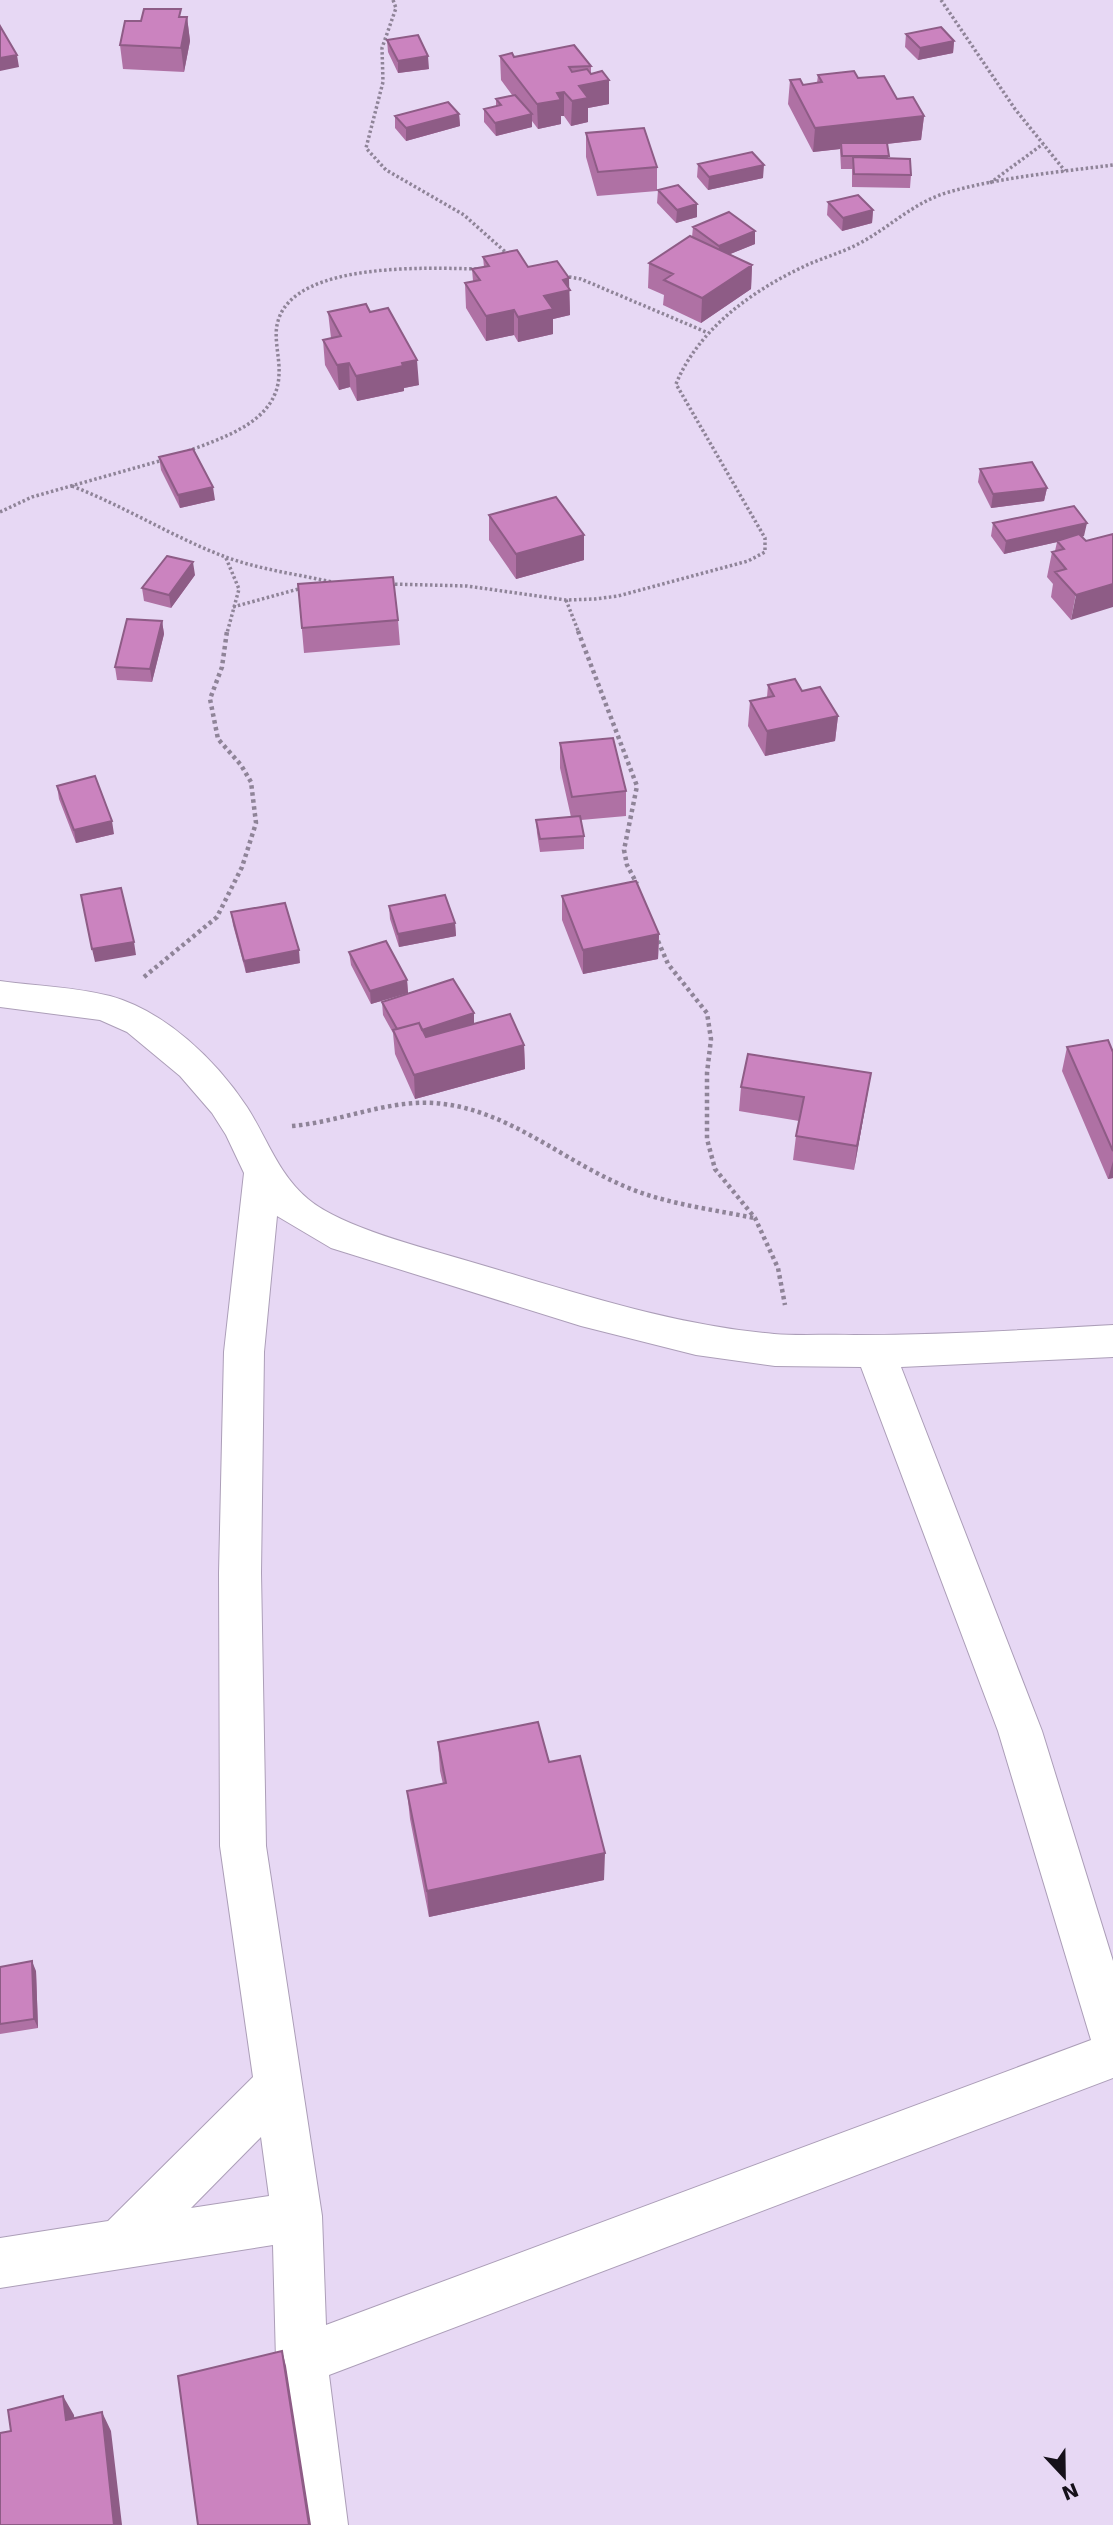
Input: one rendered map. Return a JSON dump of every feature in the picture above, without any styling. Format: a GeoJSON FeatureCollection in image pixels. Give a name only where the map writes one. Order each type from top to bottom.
{"type":"FeatureCollection","features":[{"type":"Feature","properties":{"kind":"street"},"geometry":{"type":"LineString","coordinates":[[0,994],[106,1009],[156,1033],[193,1066],[225,1103],[242,1129],[263,1173],[295,1210],[345,1237],[581,1310],[696,1339],[775,1350],[938,1351],[1113,1341]]}},
{"type":"Feature","properties":{"kind":"street"},"geometry":{"type":"LineString","coordinates":[[263,1173],[244,1352],[240,1573],[243,1846],[297,2217],[302,2360],[322,2525]]}},
{"type":"Feature","properties":{"kind":"street"},"geometry":{"type":"LineString","coordinates":[[875,1351],[1020,1731],[1113,2037]]}},
{"type":"Feature","properties":{"kind":"street"},"geometry":{"type":"LineString","coordinates":[[302,2360],[1113,2055]]}},
{"type":"Feature","properties":{"kind":"street"},"geometry":{"type":"LineString","coordinates":[[121,2244],[278,2086]]}},
{"type":"Feature","properties":{"kind":"street"},"geometry":{"type":"LineString","coordinates":[[0,2263],[297,2217]]}},
{"type":"Feature","properties":{"kind":"path"},"geometry":{"type":"LineString","coordinates":[[393,0],[396,9],[382,48],[383,82],[366,148],[386,170],[464,215],[517,262]]}},
{"type":"Feature","properties":{"kind":"path"},"geometry":{"type":"LineString","coordinates":[[941,0],[974,52],[1042,144],[1066,171]]}},
{"type":"Feature","properties":{"kind":"path"},"geometry":{"type":"LineString","coordinates":[[989,184],[1042,144]]}},
{"type":"Feature","properties":{"kind":"path"},"geometry":{"type":"LineString","coordinates":[[377,583],[467,586],[566,600],[618,596],[748,561],[765,552],[765,538],[676,384],[680,368],[706,332],[773,282],[852,248],[921,202],[949,192],[989,184],[1113,165]]}},
{"type":"Feature","properties":{"kind":"path"},"geometry":{"type":"LineString","coordinates":[[181,453],[216,441],[265,414],[278,386],[278,321],[298,292],[322,281],[396,270],[489,269]]}},
{"type":"Feature","properties":{"kind":"path"},"geometry":{"type":"LineString","coordinates":[[557,275],[581,279],[706,332]]}},
{"type":"Feature","properties":{"kind":"path"},"geometry":{"type":"LineString","coordinates":[[1,511],[32,496],[170,457]]}},
{"type":"Feature","properties":{"kind":"path"},"geometry":{"type":"LineString","coordinates":[[72,486],[113,502],[170,534],[226,557],[326,582],[339,582]]}},
{"type":"Feature","properties":{"kind":"path"},"geometry":{"type":"LineString","coordinates":[[106,1009],[217,917],[242,867],[256,823],[251,782],[241,765],[218,739],[210,699],[222,667],[225,639],[239,589],[226,557]]}},
{"type":"Feature","properties":{"kind":"path"},"geometry":{"type":"LineString","coordinates":[[233,607],[326,582]]}},
{"type":"Feature","properties":{"kind":"path"},"geometry":{"type":"LineString","coordinates":[[566,600],[637,786],[634,810],[625,832],[625,858],[640,891]]}},
{"type":"Feature","properties":{"kind":"path"},"geometry":{"type":"LineString","coordinates":[[657,939],[668,964],[707,1013],[711,1039],[707,1073],[707,1139],[715,1169],[755,1218],[779,1268],[786,1300],[775,1350]]}},
{"type":"Feature","properties":{"kind":"path"},"geometry":{"type":"LineString","coordinates":[[225,1103],[290,1126],[317,1126],[395,1106],[433,1103],[483,1111],[517,1126],[581,1164],[625,1186],[755,1218]]}},
{"type":"Feature","properties":{"kind":"building"},"geometry":{"type":"Polygon","coordinates":[[[144,9],[181,9],[179,17],[187,17],[181,48],[120,45],[125,21],[141,21],[144,9]]]}},
{"type":"Feature","properties":{"kind":"building"},"geometry":{"type":"Polygon","coordinates":[[[0,26],[17,55],[0,58],[0,26]]]}},
{"type":"Feature","properties":{"kind":"building"},"geometry":{"type":"Polygon","coordinates":[[[941,27],[954,41],[920,48],[906,34],[941,27]]]}},
{"type":"Feature","properties":{"kind":"building"},"geometry":{"type":"Polygon","coordinates":[[[418,35],[428,56],[398,61],[387,40],[418,35]]]}},
{"type":"Feature","properties":{"kind":"building"},"geometry":{"type":"Polygon","coordinates":[[[574,45],[591,66],[569,67],[572,72],[587,69],[591,74],[602,71],[609,80],[579,86],[588,98],[572,101],[564,92],[557,93],[561,100],[537,104],[500,56],[512,53],[514,57],[574,45]]]}},
{"type":"Feature","properties":{"kind":"building"},"geometry":{"type":"Polygon","coordinates":[[[854,71],[858,78],[884,76],[897,99],[913,97],[924,116],[815,128],[790,80],[800,79],[803,85],[822,82],[818,75],[854,71]]]}},
{"type":"Feature","properties":{"kind":"building"},"geometry":{"type":"Polygon","coordinates":[[[515,95],[532,114],[495,123],[484,109],[501,105],[496,99],[515,95]]]}},
{"type":"Feature","properties":{"kind":"building"},"geometry":{"type":"Polygon","coordinates":[[[448,102],[459,114],[406,128],[395,116],[448,102]]]}},
{"type":"Feature","properties":{"kind":"building"},"geometry":{"type":"Polygon","coordinates":[[[644,128],[657,167],[598,172],[586,133],[644,128]]]}},
{"type":"Feature","properties":{"kind":"building"},"geometry":{"type":"Polygon","coordinates":[[[841,143],[887,143],[889,156],[842,156],[841,143]]]}},
{"type":"Feature","properties":{"kind":"building"},"geometry":{"type":"Polygon","coordinates":[[[752,152],[764,165],[709,177],[698,164],[752,152]]]}},
{"type":"Feature","properties":{"kind":"building"},"geometry":{"type":"Polygon","coordinates":[[[853,157],[910,159],[911,175],[854,174],[853,157]]]}},
{"type":"Feature","properties":{"kind":"building"},"geometry":{"type":"Polygon","coordinates":[[[678,185],[697,204],[677,210],[658,190],[678,185]]]}},
{"type":"Feature","properties":{"kind":"building"},"geometry":{"type":"Polygon","coordinates":[[[858,195],[873,210],[843,218],[828,202],[858,195]]]}},
{"type":"Feature","properties":{"kind":"building"},"geometry":{"type":"Polygon","coordinates":[[[729,212],[755,231],[719,246],[693,227],[729,212]]]}},
{"type":"Feature","properties":{"kind":"building"},"geometry":{"type":"Polygon","coordinates":[[[690,236],[752,265],[702,298],[664,280],[673,274],[649,263],[690,236]]]}},
{"type":"Feature","properties":{"kind":"building"},"geometry":{"type":"Polygon","coordinates":[[[517,250],[528,267],[557,261],[569,278],[563,280],[570,290],[544,296],[553,309],[518,317],[514,310],[486,316],[465,283],[480,280],[472,269],[489,266],[483,257],[517,250]]]}},
{"type":"Feature","properties":{"kind":"building"},"geometry":{"type":"Polygon","coordinates":[[[366,304],[370,312],[388,308],[417,360],[402,363],[403,366],[356,376],[349,363],[337,365],[323,340],[341,336],[328,312],[366,304]]]}},
{"type":"Feature","properties":{"kind":"building"},"geometry":{"type":"Polygon","coordinates":[[[193,449],[213,487],[178,495],[159,457],[193,449]]]}},
{"type":"Feature","properties":{"kind":"building"},"geometry":{"type":"Polygon","coordinates":[[[1032,462],[1047,488],[993,494],[980,469],[1032,462]]]}},
{"type":"Feature","properties":{"kind":"building"},"geometry":{"type":"Polygon","coordinates":[[[556,497],[584,535],[516,554],[489,515],[556,497]]]}},
{"type":"Feature","properties":{"kind":"building"},"geometry":{"type":"Polygon","coordinates":[[[1074,506],[1087,523],[1006,541],[993,523],[1074,506]]]}},
{"type":"Feature","properties":{"kind":"building"},"geometry":{"type":"Polygon","coordinates":[[[1079,534],[1086,541],[1113,534],[1113,584],[1076,595],[1055,572],[1066,569],[1052,552],[1064,549],[1057,541],[1079,534]]]}},
{"type":"Feature","properties":{"kind":"building"},"geometry":{"type":"Polygon","coordinates":[[[167,556],[193,562],[169,595],[142,588],[167,556]]]}},
{"type":"Feature","properties":{"kind":"building"},"geometry":{"type":"Polygon","coordinates":[[[393,577],[398,620],[302,628],[298,584],[393,577]]]}},
{"type":"Feature","properties":{"kind":"building"},"geometry":{"type":"Polygon","coordinates":[[[127,619],[162,621],[150,669],[115,667],[127,619]]]}},
{"type":"Feature","properties":{"kind":"building"},"geometry":{"type":"Polygon","coordinates":[[[795,679],[802,691],[820,687],[838,716],[767,731],[750,701],[774,696],[768,685],[795,679]]]}},
{"type":"Feature","properties":{"kind":"building"},"geometry":{"type":"Polygon","coordinates":[[[613,738],[626,791],[572,797],[560,743],[613,738]]]}},
{"type":"Feature","properties":{"kind":"building"},"geometry":{"type":"Polygon","coordinates":[[[95,776],[112,821],[74,830],[57,786],[95,776]]]}},
{"type":"Feature","properties":{"kind":"building"},"geometry":{"type":"Polygon","coordinates":[[[580,816],[584,836],[540,839],[536,820],[580,816]]]}},
{"type":"Feature","properties":{"kind":"building"},"geometry":{"type":"Polygon","coordinates":[[[636,881],[659,934],[583,950],[562,896],[636,881]]]}},
{"type":"Feature","properties":{"kind":"building"},"geometry":{"type":"Polygon","coordinates":[[[121,888],[134,942],[92,949],[81,895],[121,888]]]}},
{"type":"Feature","properties":{"kind":"building"},"geometry":{"type":"Polygon","coordinates":[[[445,895],[455,923],[398,934],[389,906],[445,895]]]}},
{"type":"Feature","properties":{"kind":"building"},"geometry":{"type":"Polygon","coordinates":[[[285,903],[299,950],[244,961],[231,912],[285,903]]]}},
{"type":"Feature","properties":{"kind":"building"},"geometry":{"type":"Polygon","coordinates":[[[386,941],[407,980],[370,991],[349,952],[386,941]]]}},
{"type":"Feature","properties":{"kind":"building"},"geometry":{"type":"Polygon","coordinates":[[[453,979],[474,1013],[422,1030],[419,1023],[397,1029],[382,1002],[453,979]]]}},
{"type":"Feature","properties":{"kind":"building"},"geometry":{"type":"Polygon","coordinates":[[[510,1014],[524,1045],[414,1075],[393,1030],[419,1023],[426,1037],[510,1014]]]}},
{"type":"Feature","properties":{"kind":"building"},"geometry":{"type":"Polygon","coordinates":[[[1108,1040],[1113,1052],[1113,1151],[1067,1047],[1108,1040]]]}},
{"type":"Feature","properties":{"kind":"building"},"geometry":{"type":"Polygon","coordinates":[[[748,1054],[871,1073],[857,1146],[796,1136],[804,1097],[741,1087],[748,1054]]]}},
{"type":"Feature","properties":{"kind":"building"},"geometry":{"type":"Polygon","coordinates":[[[538,1722],[549,1762],[580,1756],[605,1853],[427,1891],[407,1791],[446,1783],[438,1742],[538,1722]]]}},
{"type":"Feature","properties":{"kind":"building"},"geometry":{"type":"Polygon","coordinates":[[[32,1961],[34,2019],[0,2024],[0,1967],[32,1961]]]}},
{"type":"Feature","properties":{"kind":"building"},"geometry":{"type":"Polygon","coordinates":[[[282,2351],[309,2525],[198,2525],[178,2376],[282,2351]]]}},
{"type":"Feature","properties":{"kind":"building"},"geometry":{"type":"Polygon","coordinates":[[[63,2396],[66,2420],[102,2412],[114,2525],[0,2525],[0,2433],[11,2431],[8,2410],[63,2396]]]}}]}
